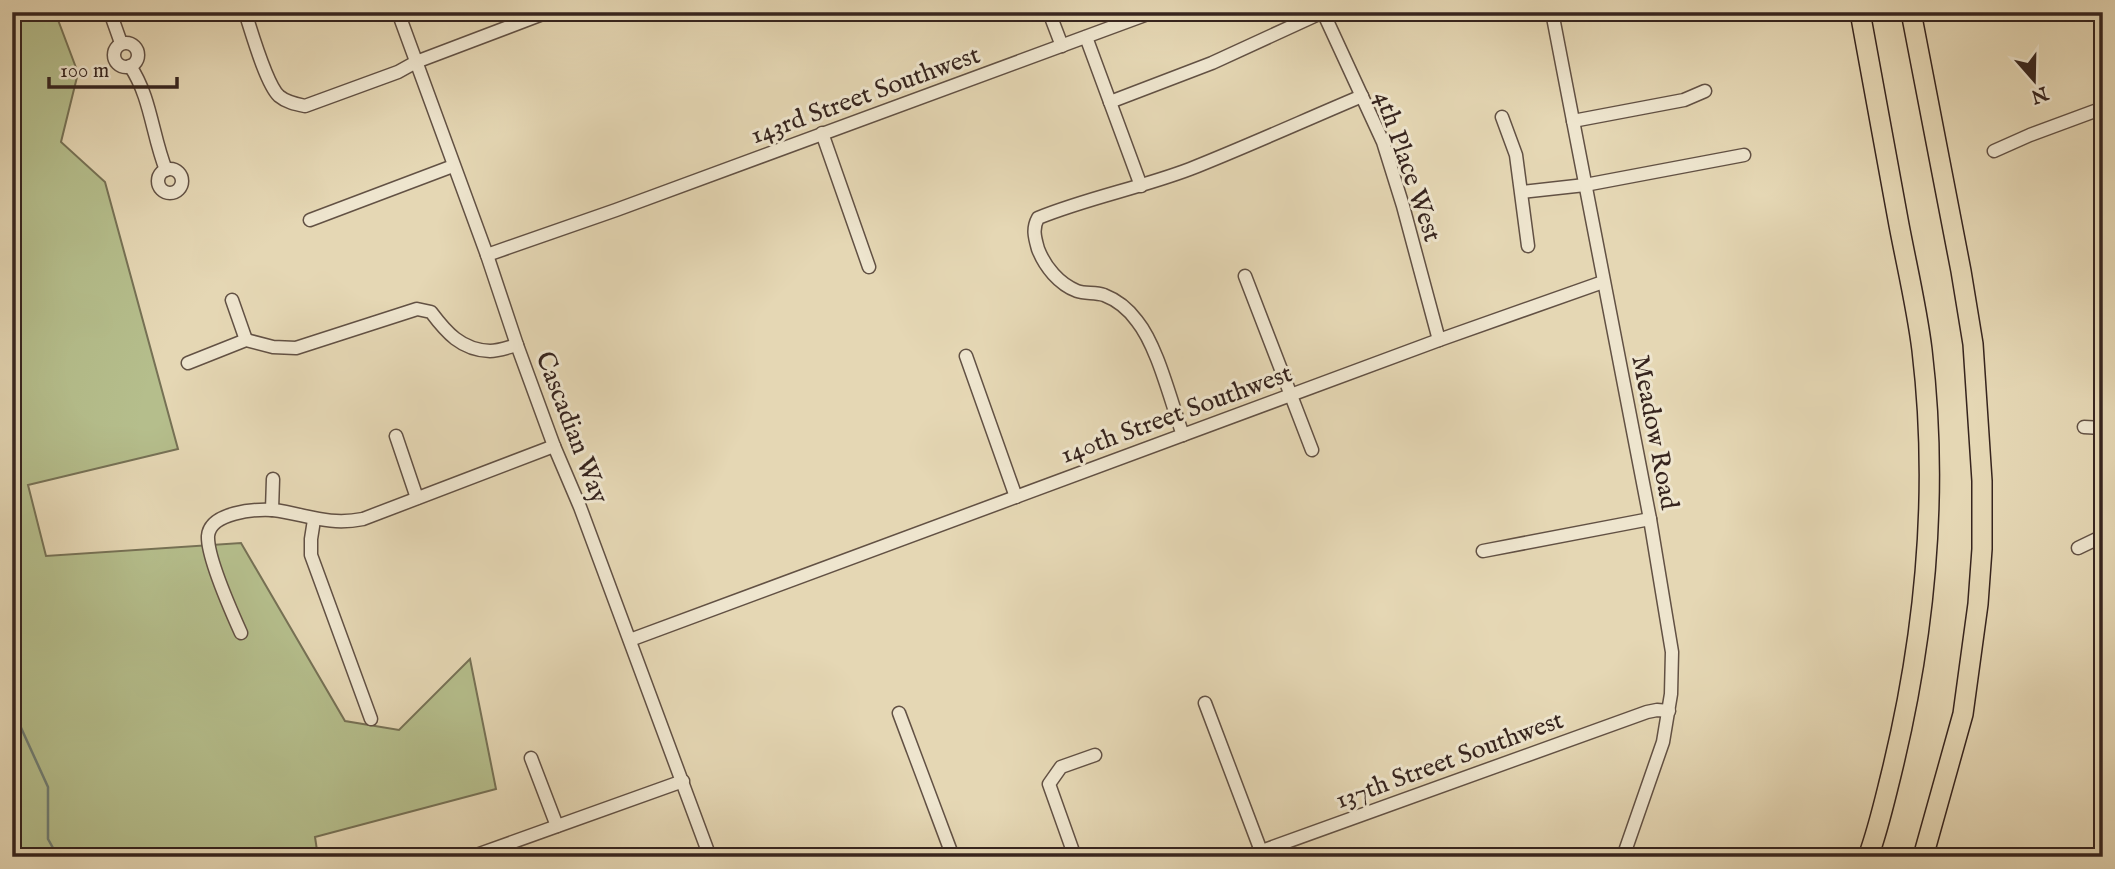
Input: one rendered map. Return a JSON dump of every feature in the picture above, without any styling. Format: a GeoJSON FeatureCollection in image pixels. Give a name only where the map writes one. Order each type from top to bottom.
{"type":"FeatureCollection","features":[{"type":"Feature","properties":{"kind":"highway"},"geometry":{"type":"LineString","coordinates":[[1860,12],[1922,350],[1927,417],[1928,495],[1926,554],[1917,653],[1906,715],[1868,857]]}},
{"type":"Feature","properties":{"kind":"highway"},"geometry":{"type":"LineString","coordinates":[[1911,12],[1973,344],[1982,481],[1982,550],[1978,604],[1963,714],[1923,857]]}},
{"type":"Feature","properties":{"kind":"street"},"geometry":{"type":"LineString","coordinates":[[110,12],[121,43],[128,43],[137,50],[137,58],[130,66],[144,93],[166,170]]}},
{"type":"Feature","properties":{"kind":"street"},"geometry":{"type":"LineString","coordinates":[[245,12],[277,95],[305,106],[548,12]]}},
{"type":"Feature","properties":{"kind":"street","name":"Cascadian Way"},"geometry":{"type":"LineString","coordinates":[[398,12],[488,255],[554,446],[710,857]]}},
{"type":"Feature","properties":{"kind":"street"},"geometry":{"type":"LineString","coordinates":[[1049,12],[1062,46]]}},
{"type":"Feature","properties":{"kind":"street","name":"143rd Street Southwest"},"geometry":{"type":"LineString","coordinates":[[488,255],[1153,12]]}},
{"type":"Feature","properties":{"kind":"street"},"geometry":{"type":"LineString","coordinates":[[1110,102],[1212,64],[1323,12]]}},
{"type":"Feature","properties":{"kind":"street","name":"4th Place West"},"geometry":{"type":"LineString","coordinates":[[1323,12],[1383,142],[1439,340]]}},
{"type":"Feature","properties":{"kind":"street","name":"Meadow Road"},"geometry":{"type":"LineString","coordinates":[[1552,12],[1650,519],[1672,652],[1669,711],[1658,757],[1623,857]]}},
{"type":"Feature","properties":{"kind":"street"},"geometry":{"type":"LineString","coordinates":[[1086,37],[1142,186]]}},
{"type":"Feature","properties":{"kind":"street"},"geometry":{"type":"LineString","coordinates":[[1573,121],[1684,100],[1705,91]]}},
{"type":"Feature","properties":{"kind":"street"},"geometry":{"type":"LineString","coordinates":[[1183,435],[1149,339],[1139,324],[1127,309],[1104,295],[1076,291],[1055,276],[1042,261],[1035,237],[1034,226],[1038,218],[1190,169],[1362,96]]}},
{"type":"Feature","properties":{"kind":"street"},"geometry":{"type":"LineString","coordinates":[[1994,151],[2103,108]]}},
{"type":"Feature","properties":{"kind":"street"},"geometry":{"type":"LineString","coordinates":[[1502,117],[1516,155],[1528,246]]}},
{"type":"Feature","properties":{"kind":"street"},"geometry":{"type":"LineString","coordinates":[[822,133],[869,267]]}},
{"type":"Feature","properties":{"kind":"street"},"geometry":{"type":"LineString","coordinates":[[1522,192],[1585,185],[1744,155]]}},
{"type":"Feature","properties":{"kind":"street"},"geometry":{"type":"LineString","coordinates":[[310,220],[453,166]]}},
{"type":"Feature","properties":{"kind":"street"},"geometry":{"type":"LineString","coordinates":[[1245,276],[1312,450]]}},
{"type":"Feature","properties":{"kind":"street","name":"140th Street Southwest"},"geometry":{"type":"LineString","coordinates":[[629,640],[1439,340],[1603,282]]}},
{"type":"Feature","properties":{"kind":"street"},"geometry":{"type":"LineString","coordinates":[[232,300],[246,340]]}},
{"type":"Feature","properties":{"kind":"street"},"geometry":{"type":"LineString","coordinates":[[188,363],[246,340],[273,347],[296,348],[417,309],[431,312],[447,334],[470,347],[491,351],[517,345]]}},
{"type":"Feature","properties":{"kind":"street"},"geometry":{"type":"LineString","coordinates":[[966,356],[1016,497]]}},
{"type":"Feature","properties":{"kind":"street"},"geometry":{"type":"LineString","coordinates":[[2084,427],[2103,428]]}},
{"type":"Feature","properties":{"kind":"street"},"geometry":{"type":"LineString","coordinates":[[396,436],[417,498]]}},
{"type":"Feature","properties":{"kind":"street"},"geometry":{"type":"LineString","coordinates":[[241,633],[214,564],[208,535],[220,519],[233,513],[272,510],[314,520],[345,523],[363,519],[554,446]]}},
{"type":"Feature","properties":{"kind":"street"},"geometry":{"type":"LineString","coordinates":[[272,510],[273,479]]}},
{"type":"Feature","properties":{"kind":"street"},"geometry":{"type":"LineString","coordinates":[[1483,551],[1650,519]]}},
{"type":"Feature","properties":{"kind":"street"},"geometry":{"type":"LineString","coordinates":[[314,520],[311,555],[371,719]]}},
{"type":"Feature","properties":{"kind":"street"},"geometry":{"type":"LineString","coordinates":[[2078,548],[2103,536]]}},
{"type":"Feature","properties":{"kind":"street"},"geometry":{"type":"LineString","coordinates":[[1205,703],[1261,851]]}},
{"type":"Feature","properties":{"kind":"street","name":"137th Street Southwest"},"geometry":{"type":"LineString","coordinates":[[1245,857],[1647,712],[1669,711]]}},
{"type":"Feature","properties":{"kind":"street"},"geometry":{"type":"LineString","coordinates":[[900,713],[953,857]]}},
{"type":"Feature","properties":{"kind":"street"},"geometry":{"type":"LineString","coordinates":[[1075,857],[1049,784],[1061,766],[1095,755]]}},
{"type":"Feature","properties":{"kind":"street"},"geometry":{"type":"LineString","coordinates":[[531,758],[557,826]]}},
{"type":"Feature","properties":{"kind":"street"},"geometry":{"type":"LineString","coordinates":[[471,857],[683,781]]}},
{"type":"Feature","properties":{"kind":"green space"},"geometry":{"type":"Polygon","coordinates":[[[12,12],[55,12],[78,73],[61,142],[105,182],[178,449],[28,485],[46,556],[241,543],[345,721],[399,730],[470,659],[496,789],[315,837],[318,857],[12,857],[12,12]]]}},
{"type":"Feature","properties":{"kind":"waterway"},"geometry":{"type":"LineString","coordinates":[[12,708],[48,787],[48,839],[58,857]]}}]}
